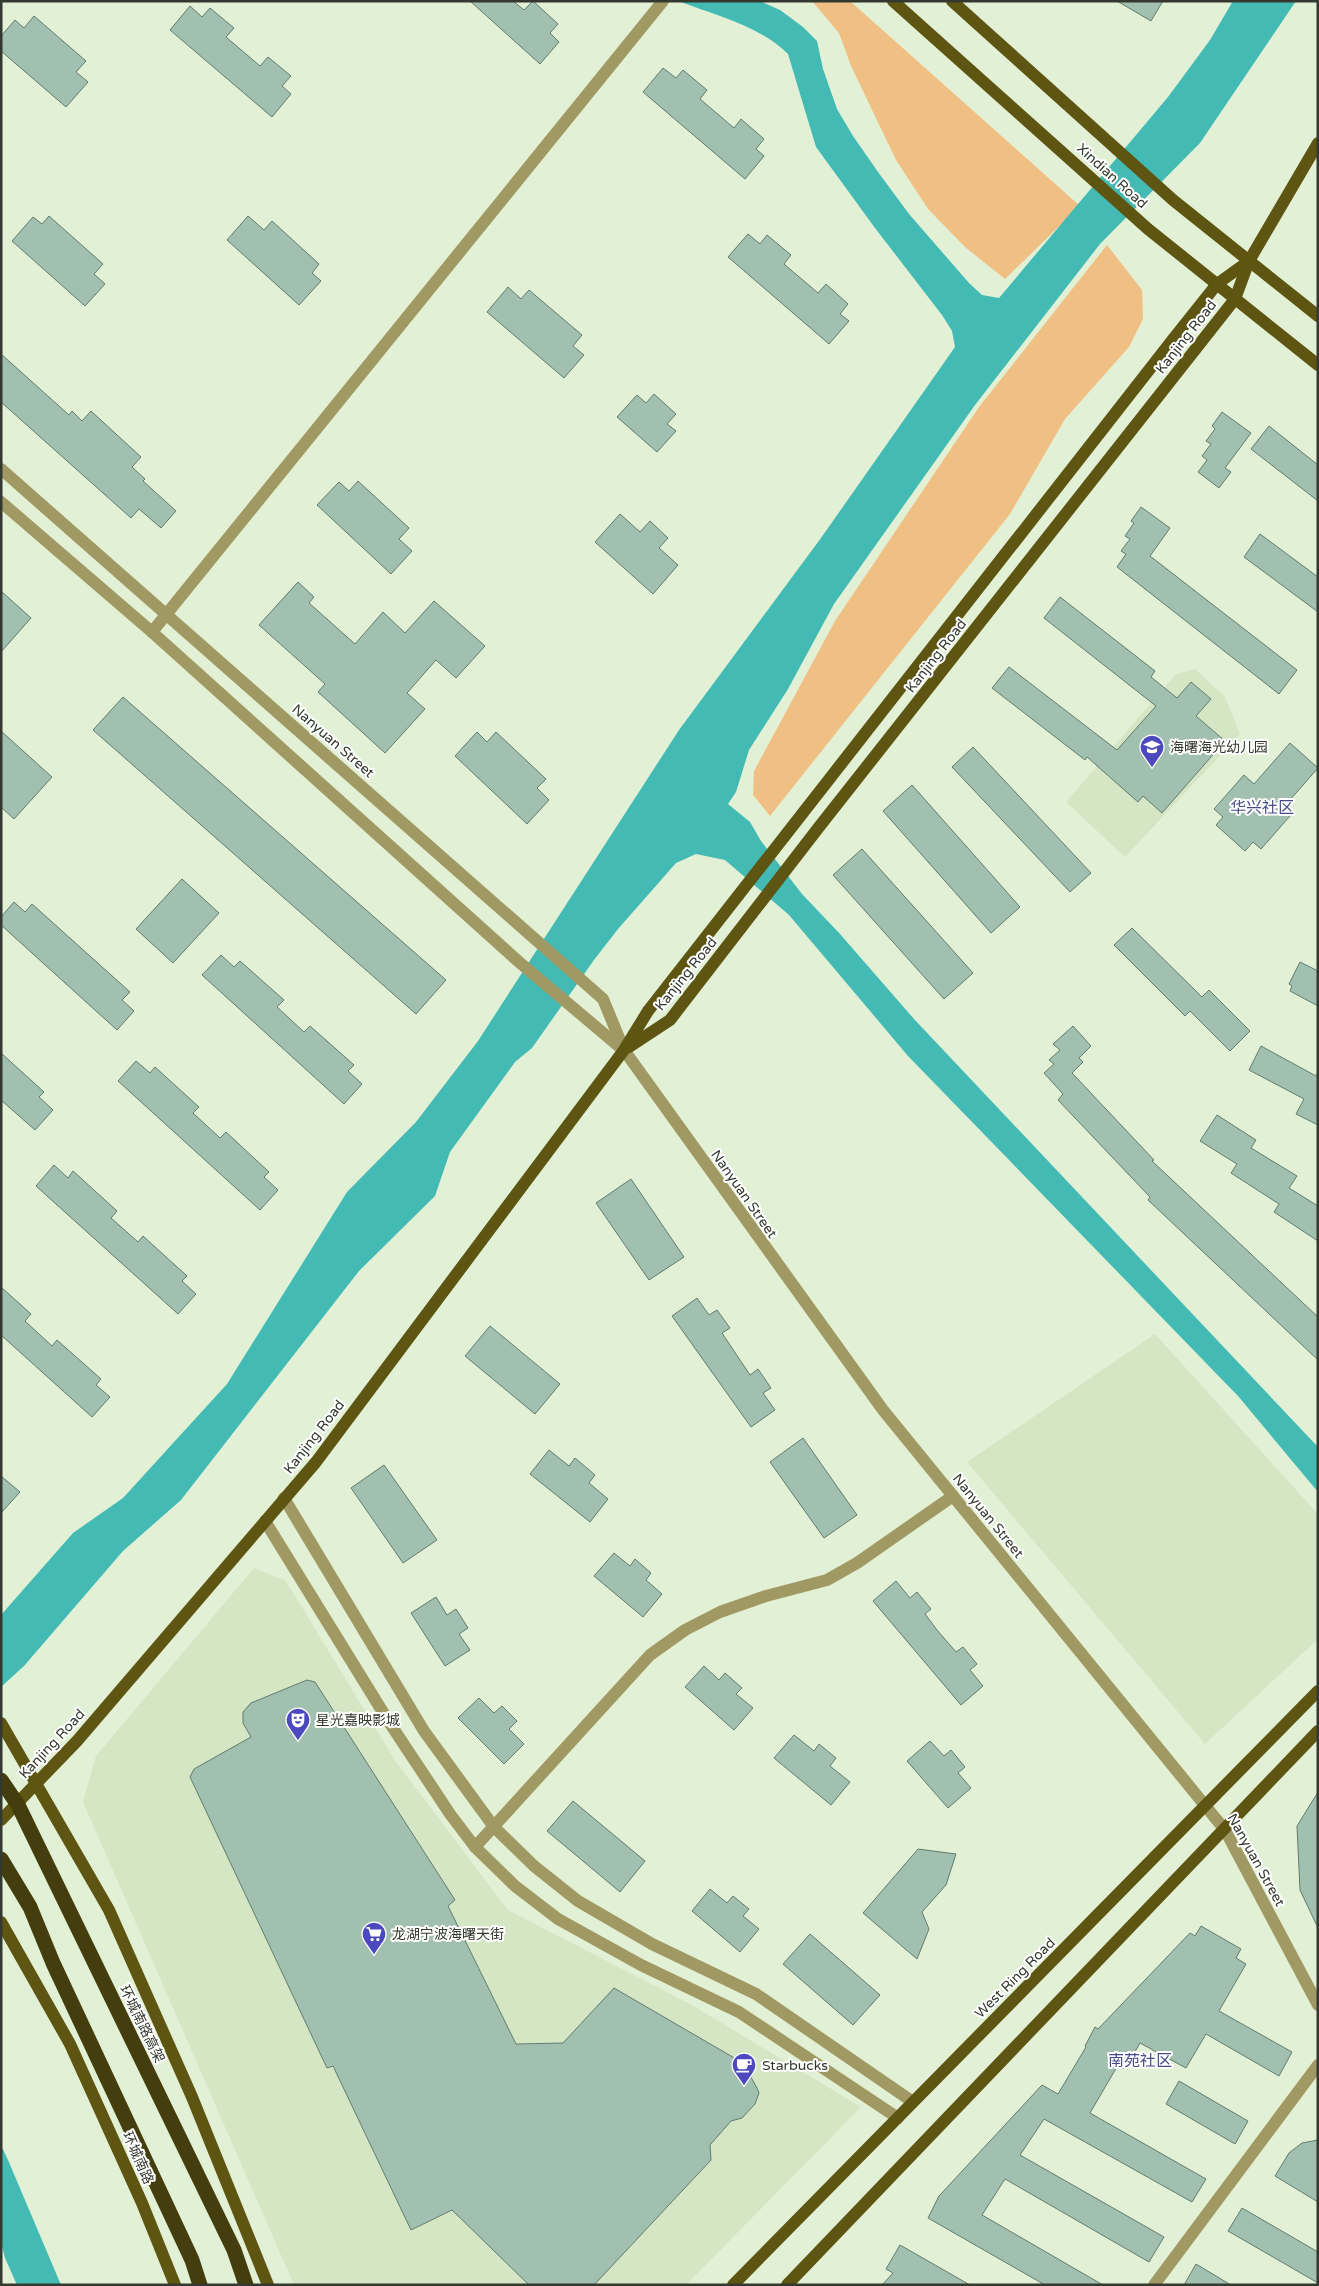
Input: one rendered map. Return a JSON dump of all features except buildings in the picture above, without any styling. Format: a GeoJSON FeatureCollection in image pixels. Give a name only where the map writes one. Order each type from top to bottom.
{"type":"FeatureCollection","features":[{"type":"Feature","properties":{"kind":"highway","name":"环城南路高架"},"geometry":{"type":"LineString","coordinates":[[1,1780],[18,1805],[230,2241],[246,2285]]}},
{"type":"Feature","properties":{"kind":"highway"},"geometry":{"type":"LineString","coordinates":[[1,1859],[30,1907],[52,1962],[192,2260],[200,2285]]}},
{"type":"Feature","properties":{"kind":"main road","name":"Xindian Road"},"geometry":{"type":"LineString","coordinates":[[893,1],[1148,229],[1318,365]]}},
{"type":"Feature","properties":{"kind":"main road","name":"Xindian Road"},"geometry":{"type":"LineString","coordinates":[[952,1],[1118,152],[1174,200],[1318,316]]}},
{"type":"Feature","properties":{"kind":"main road","name":"Kanjing Road"},"geometry":{"type":"LineString","coordinates":[[624,1050],[670,1020],[1236,299],[1249,261],[1318,143]]}},
{"type":"Feature","properties":{"kind":"main road","name":"Kanjing Road"},"geometry":{"type":"LineString","coordinates":[[1,1820],[77,1741],[322,1454],[624,1050],[648,1011],[1217,284],[1249,261]]}},
{"type":"Feature","properties":{"kind":"main road","name":"West Ring Road"},"geometry":{"type":"LineString","coordinates":[[733,2285],[1318,1691]]}},
{"type":"Feature","properties":{"kind":"main road"},"geometry":{"type":"LineString","coordinates":[[1,1723],[109,1910],[192,2097],[268,2285]]}},
{"type":"Feature","properties":{"kind":"main road"},"geometry":{"type":"LineString","coordinates":[[787,2285],[1318,1731]]}},
{"type":"Feature","properties":{"kind":"main road","name":"环城南路"},"geometry":{"type":"LineString","coordinates":[[1,1922],[70,2044],[142,2203],[175,2285]]}},
{"type":"Feature","properties":{"kind":"street"},"geometry":{"type":"LineString","coordinates":[[152,632],[663,1]]}},
{"type":"Feature","properties":{"kind":"street","name":"Nanyuan Street"},"geometry":{"type":"LineString","coordinates":[[1,469],[603,999],[624,1050],[755,1235],[883,1410],[1225,1830],[1318,2005]]}},
{"type":"Feature","properties":{"kind":"street","name":"Nanyuan Street"},"geometry":{"type":"LineString","coordinates":[[1,502],[152,632],[519,962],[624,1050]]}},
{"type":"Feature","properties":{"kind":"street"},"geometry":{"type":"LineString","coordinates":[[475,1847],[650,1655],[685,1630],[720,1612],[766,1596],[827,1580],[856,1563],[953,1496]]}},
{"type":"Feature","properties":{"kind":"street"},"geometry":{"type":"LineString","coordinates":[[284,1498],[424,1731],[494,1827],[534,1866],[578,1901],[652,1944],[756,1994],[913,2102]]}},
{"type":"Feature","properties":{"kind":"street"},"geometry":{"type":"LineString","coordinates":[[265,1521],[389,1722],[450,1814],[475,1847],[515,1886],[558,1919],[641,1966],[739,2012],[898,2118]]}},
{"type":"Feature","properties":{"kind":"street"},"geometry":{"type":"LineString","coordinates":[[1154,2285],[1318,2065]]}},
{"type":"Feature","properties":{"kind":"shaded area"},"geometry":{"type":"Polygon","coordinates":[[[812,1],[850,1],[1080,206],[1005,279],[965,247],[928,209],[896,160],[851,66],[839,33],[812,1]]]}},
{"type":"Feature","properties":{"kind":"shaded area"},"geometry":{"type":"Polygon","coordinates":[[[1107,245],[1142,290],[1143,319],[1129,347],[1065,419],[1010,514],[770,816],[753,795],[754,771],[835,621],[979,407],[1107,245]]]}},
{"type":"Feature","properties":{"kind":"shaded area","name":"海曙海光幼儿园"},"geometry":{"type":"Polygon","coordinates":[[[1195,669],[1225,697],[1240,734],[1125,857],[1066,802],[1176,674],[1195,669]]]}},
{"type":"Feature","properties":{"kind":"shaded area"},"geometry":{"type":"Polygon","coordinates":[[[1155,1334],[1318,1514],[1318,1639],[1205,1744],[967,1462],[1155,1334]]]}},
{"type":"Feature","properties":{"kind":"shaded area"},"geometry":{"type":"Polygon","coordinates":[[[254,1568],[286,1581],[396,1762],[508,1910],[692,2005],[861,2107],[686,2285],[294,2285],[83,1802],[96,1756],[254,1568]]]}},
{"type":"Feature","properties":{"kind":"water"},"geometry":{"type":"Polygon","coordinates":[[[678,1],[760,1],[780,10],[803,27],[817,41],[823,69],[837,109],[878,172],[909,214],[969,283],[982,295],[999,298],[1168,97],[1210,40],[1233,1],[1296,1],[1200,143],[1100,244],[975,405],[834,604],[788,689],[749,750],[736,792],[728,804],[750,822],[761,841],[802,894],[840,934],[914,1019],[1318,1447],[1318,1492],[1238,1396],[908,1056],[789,915],[725,860],[696,854],[676,863],[618,929],[532,1048],[515,1062],[450,1152],[435,1196],[359,1271],[181,1500],[123,1551],[24,1666],[1,1687],[1,1615],[73,1533],[123,1498],[227,1384],[347,1192],[416,1122],[478,1041],[679,730],[821,538],[955,347],[952,331],[942,315],[816,147],[788,54],[777,44],[751,29],[678,1]]]}},
{"type":"Feature","properties":{"kind":"water"},"geometry":{"type":"Polygon","coordinates":[[[1,2145],[61,2285],[17,2285],[5,2258],[1,2242],[1,2145]]]}},
{"type":"Feature","properties":{"kind":"place","name":"海曙海光幼儿园"},"geometry":{"type":"Point","coordinates":[1152,768]}},
{"type":"Feature","properties":{"kind":"place","name":"星光嘉映影城"},"geometry":{"type":"Point","coordinates":[298,1741]}},
{"type":"Feature","properties":{"kind":"place","name":"龙湖宁波海曙天街"},"geometry":{"type":"Point","coordinates":[374,1955]}},
{"type":"Feature","properties":{"kind":"place","name":"Starbucks"},"geometry":{"type":"Point","coordinates":[744,2086]}},
{"type":"Feature","properties":{"kind":"district","name":"华兴社区"},"geometry":{"type":"Point","coordinates":[1262,808]}},
{"type":"Feature","properties":{"kind":"district","name":"南苑社区"},"geometry":{"type":"Point","coordinates":[1140,2061]}}]}
